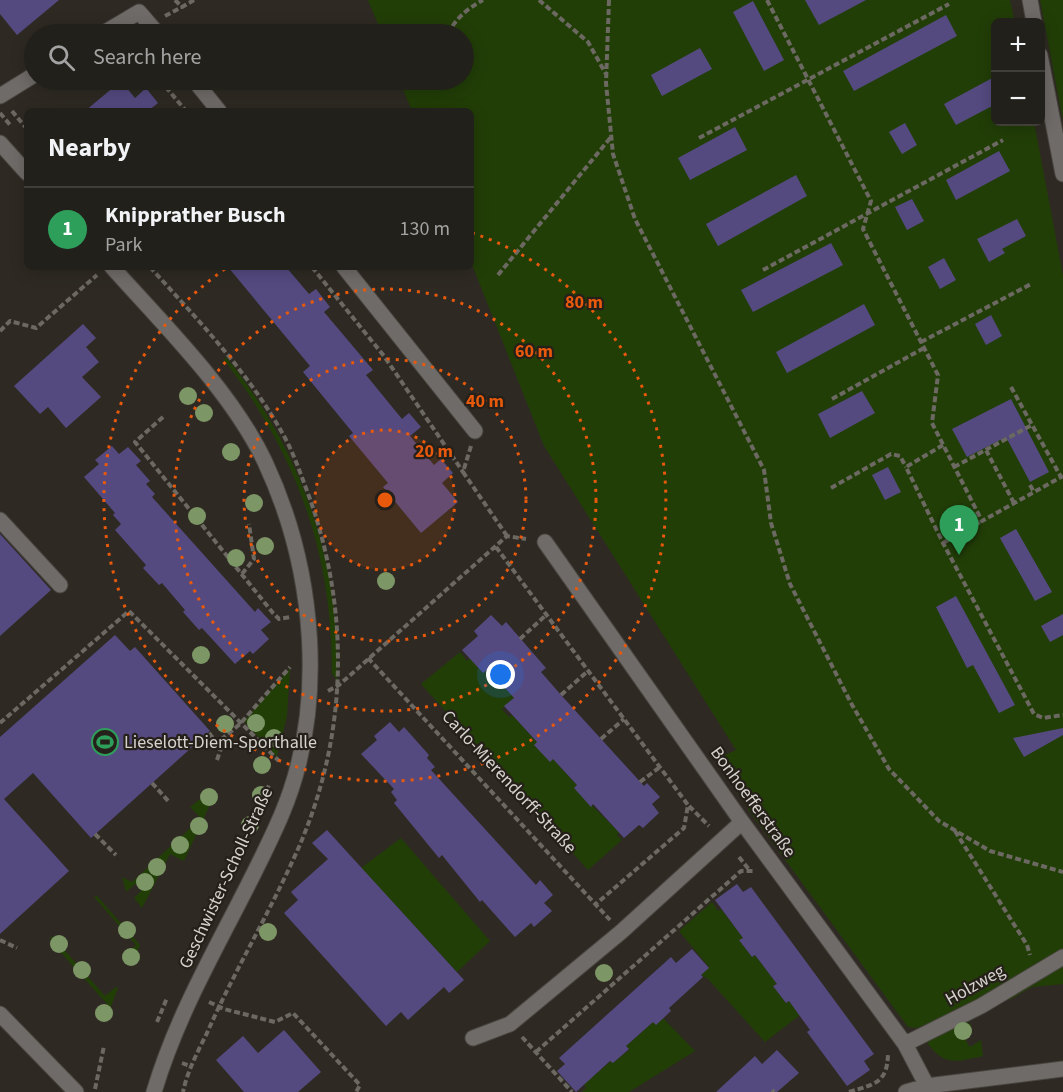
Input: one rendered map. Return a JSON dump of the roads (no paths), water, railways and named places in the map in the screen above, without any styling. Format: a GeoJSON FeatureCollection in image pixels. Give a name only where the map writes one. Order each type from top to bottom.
{"type":"FeatureCollection","features":[{"type":"Feature","properties":{"kind":"street"},"geometry":{"type":"LineString","coordinates":[[1030,0],[1033,18]]}},
{"type":"Feature","properties":{"kind":"street"},"geometry":{"type":"LineString","coordinates":[[119,24],[140,12],[150,24]]}},
{"type":"Feature","properties":{"kind":"street"},"geometry":{"type":"LineString","coordinates":[[1044,72],[1063,174]]}},
{"type":"Feature","properties":{"kind":"street"},"geometry":{"type":"LineString","coordinates":[[3,101],[24,83]]}},
{"type":"Feature","properties":{"kind":"street"},"geometry":{"type":"LineString","coordinates":[[202,90],[217,108]]}},
{"type":"Feature","properties":{"kind":"street"},"geometry":{"type":"LineString","coordinates":[[0,143],[24,170]]}},
{"type":"Feature","properties":{"kind":"street","name":"Geschwister-Scholl-Straße"},"geometry":{"type":"LineString","coordinates":[[115,270],[226,400],[265,462],[299,558],[308,615],[310,688],[297,766],[282,815],[214,950],[164,1057],[154,1092]]}},
{"type":"Feature","properties":{"kind":"street"},"geometry":{"type":"LineString","coordinates":[[346,270],[475,431]]}},
{"type":"Feature","properties":{"kind":"street"},"geometry":{"type":"LineString","coordinates":[[0,520],[60,585]]}},
{"type":"Feature","properties":{"kind":"street","name":"Bonhoefferstraße"},"geometry":{"type":"LineString","coordinates":[[545,542],[742,822],[905,1044],[927,1086]]}},
{"type":"Feature","properties":{"kind":"street"},"geometry":{"type":"LineString","coordinates":[[473,1038],[510,1024],[621,932],[742,822]]}},
{"type":"Feature","properties":{"kind":"street","name":"Holzweg"},"geometry":{"type":"LineString","coordinates":[[905,1044],[981,1006],[1063,957]]}},
{"type":"Feature","properties":{"kind":"street"},"geometry":{"type":"LineString","coordinates":[[0,1014],[68,1087],[76,1092]]}},
{"type":"Feature","properties":{"kind":"street"},"geometry":{"type":"LineString","coordinates":[[906,1092],[927,1086],[1063,1069]]}},
{"type":"Feature","properties":{"kind":"place","name":"Knipprather Busch"},"geometry":{"type":"Point","coordinates":[959,555]}},
{"type":"Feature","properties":{"kind":"place","name":"Lieselott-Diem-Sporthalle"},"geometry":{"type":"Point","coordinates":[105,742]}}]}
